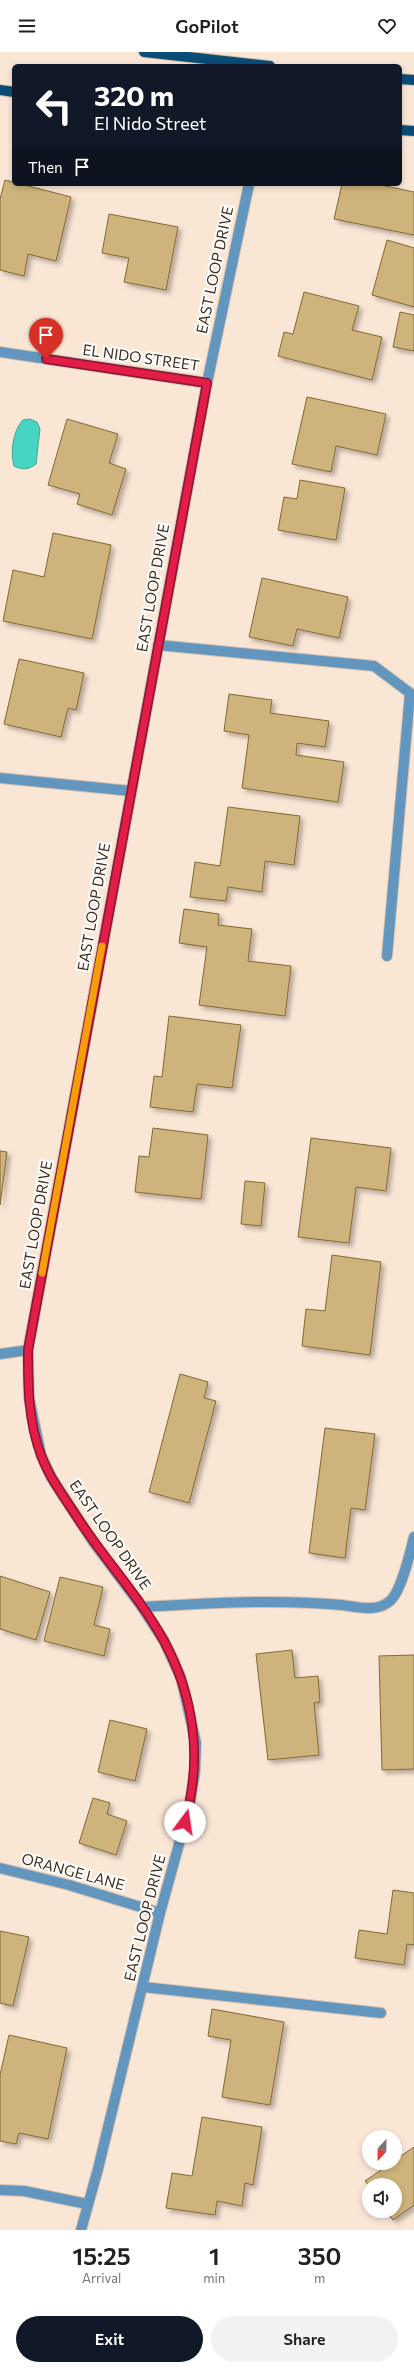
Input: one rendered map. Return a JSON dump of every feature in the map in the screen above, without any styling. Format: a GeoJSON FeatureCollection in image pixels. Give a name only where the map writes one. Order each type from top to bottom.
{"type":"FeatureCollection","features":[{"type":"Feature","properties":{"kind":"main road"},"geometry":{"type":"LineString","coordinates":[[144,52],[252,64]]}},
{"type":"Feature","properties":{"kind":"main road"},"geometry":{"type":"LineString","coordinates":[[402,79],[414,80]]}},
{"type":"Feature","properties":{"kind":"main road"},"geometry":{"type":"LineString","coordinates":[[0,90],[12,92]]}},
{"type":"Feature","properties":{"kind":"main road"},"geometry":{"type":"LineString","coordinates":[[402,130],[414,131]]}},
{"type":"Feature","properties":{"kind":"street","name":"EAST LOOP DRIVE"},"geometry":{"type":"LineString","coordinates":[[81,2230],[87,2204],[98,2170],[160,1913],[189,1808],[195,1771],[196,1743],[181,1678],[164,1641],[142,1607],[94,1543],[51,1477],[41,1455],[29,1398],[28,1350],[207,383],[249,186]]}},
{"type":"Feature","properties":{"kind":"street","name":"EL NIDO STREET"},"geometry":{"type":"LineString","coordinates":[[0,352],[207,383]]}},
{"type":"Feature","properties":{"kind":"street"},"geometry":{"type":"LineString","coordinates":[[158,645],[374,666],[410,693],[387,956]]}},
{"type":"Feature","properties":{"kind":"street"},"geometry":{"type":"LineString","coordinates":[[0,778],[131,791]]}},
{"type":"Feature","properties":{"kind":"street"},"geometry":{"type":"LineString","coordinates":[[0,1354],[28,1350]]}},
{"type":"Feature","properties":{"kind":"street"},"geometry":{"type":"LineString","coordinates":[[142,1607],[250,1601],[295,1601],[375,1608],[391,1600],[407,1565],[414,1537]]}},
{"type":"Feature","properties":{"kind":"street","name":"ORANGE LANE"},"geometry":{"type":"LineString","coordinates":[[0,1868],[69,1885],[160,1913]]}},
{"type":"Feature","properties":{"kind":"street"},"geometry":{"type":"LineString","coordinates":[[143,1986],[381,2013]]}},
{"type":"Feature","properties":{"kind":"street"},"geometry":{"type":"LineString","coordinates":[[0,2190],[24,2191],[87,2204]]}},
{"type":"Feature","properties":{"kind":"water"},"geometry":{"type":"Polygon","coordinates":[[[30,419],[37,422],[40,429],[36,464],[23,469],[14,466],[12,448],[17,429],[20,424],[23,420],[30,419]]]}},
{"type":"Feature","properties":{"kind":"building"},"geometry":{"type":"Polygon","coordinates":[[[5,180],[12,182],[12,186],[28,186],[71,197],[56,261],[28,254],[24,276],[0,270],[0,199],[5,180]]]}},
{"type":"Feature","properties":{"kind":"building"},"geometry":{"type":"Polygon","coordinates":[[[342,186],[386,186],[414,192],[414,235],[334,219],[342,186]]]}},
{"type":"Feature","properties":{"kind":"building"},"geometry":{"type":"Polygon","coordinates":[[[109,214],[178,227],[166,290],[124,282],[129,258],[102,253],[109,214]]]}},
{"type":"Feature","properties":{"kind":"building"},"geometry":{"type":"Polygon","coordinates":[[[387,240],[414,248],[414,307],[372,295],[387,240]]]}},
{"type":"Feature","properties":{"kind":"building"},"geometry":{"type":"Polygon","coordinates":[[[304,292],[359,306],[352,330],[382,337],[372,380],[278,356],[284,332],[293,334],[304,292]]]}},
{"type":"Feature","properties":{"kind":"building"},"geometry":{"type":"Polygon","coordinates":[[[400,312],[414,315],[414,351],[393,347],[400,312]]]}},
{"type":"Feature","properties":{"kind":"building"},"geometry":{"type":"Polygon","coordinates":[[[307,397],[386,414],[377,455],[336,446],[331,472],[292,464],[307,397]]]}},
{"type":"Feature","properties":{"kind":"building"},"geometry":{"type":"Polygon","coordinates":[[[67,419],[118,434],[109,463],[126,469],[112,515],[77,504],[80,494],[48,485],[67,419]]]}},
{"type":"Feature","properties":{"kind":"building"},"geometry":{"type":"Polygon","coordinates":[[[300,480],[345,488],[336,540],[278,530],[284,497],[297,499],[300,480]]]}},
{"type":"Feature","properties":{"kind":"building"},"geometry":{"type":"Polygon","coordinates":[[[53,533],[111,545],[92,639],[3,621],[13,570],[44,577],[53,533]]]}},
{"type":"Feature","properties":{"kind":"building"},"geometry":{"type":"Polygon","coordinates":[[[262,578],[348,597],[339,638],[297,629],[293,646],[249,637],[262,578]]]}},
{"type":"Feature","properties":{"kind":"building"},"geometry":{"type":"Polygon","coordinates":[[[19,659],[84,673],[76,710],[68,708],[61,737],[4,724],[19,659]]]}},
{"type":"Feature","properties":{"kind":"building"},"geometry":{"type":"Polygon","coordinates":[[[229,694],[272,700],[270,713],[329,721],[325,747],[297,743],[296,755],[344,762],[338,802],[242,788],[249,735],[224,731],[229,694]]]}},
{"type":"Feature","properties":{"kind":"building"},"geometry":{"type":"Polygon","coordinates":[[[228,807],[300,816],[294,865],[265,861],[262,892],[228,887],[226,901],[190,897],[195,862],[220,866],[228,807]]]}},
{"type":"Feature","properties":{"kind":"building"},"geometry":{"type":"Polygon","coordinates":[[[184,909],[219,914],[218,925],[252,929],[248,961],[291,966],[285,1016],[199,1005],[207,947],[179,943],[184,909]]]}},
{"type":"Feature","properties":{"kind":"building"},"geometry":{"type":"Polygon","coordinates":[[[169,1016],[241,1025],[232,1088],[197,1084],[193,1112],[150,1107],[154,1076],[162,1077],[169,1016]]]}},
{"type":"Feature","properties":{"kind":"building"},"geometry":{"type":"Polygon","coordinates":[[[153,1128],[208,1135],[201,1199],[135,1192],[139,1156],[149,1157],[153,1128]]]}},
{"type":"Feature","properties":{"kind":"building"},"geometry":{"type":"Polygon","coordinates":[[[311,1138],[391,1148],[386,1191],[356,1187],[349,1243],[298,1237],[311,1138]]]}},
{"type":"Feature","properties":{"kind":"building"},"geometry":{"type":"Polygon","coordinates":[[[0,1151],[7,1152],[0,1205],[0,1151]]]}},
{"type":"Feature","properties":{"kind":"building"},"geometry":{"type":"Polygon","coordinates":[[[245,1181],[265,1183],[261,1226],[241,1224],[245,1181]]]}},
{"type":"Feature","properties":{"kind":"building"},"geometry":{"type":"Polygon","coordinates":[[[332,1255],[381,1262],[370,1355],[302,1346],[306,1309],[325,1311],[332,1255]]]}},
{"type":"Feature","properties":{"kind":"building"},"geometry":{"type":"Polygon","coordinates":[[[180,1374],[208,1382],[204,1398],[216,1401],[189,1503],[149,1492],[180,1374]]]}},
{"type":"Feature","properties":{"kind":"building"},"geometry":{"type":"Polygon","coordinates":[[[325,1428],[375,1434],[365,1510],[351,1508],[345,1558],[309,1553],[325,1428]]]}},
{"type":"Feature","properties":{"kind":"building"},"geometry":{"type":"Polygon","coordinates":[[[0,1576],[50,1592],[36,1640],[0,1629],[0,1576]]]}},
{"type":"Feature","properties":{"kind":"building"},"geometry":{"type":"Polygon","coordinates":[[[60,1577],[103,1587],[94,1625],[110,1629],[104,1656],[44,1641],[60,1577]]]}},
{"type":"Feature","properties":{"kind":"building"},"geometry":{"type":"Polygon","coordinates":[[[292,1650],[295,1678],[318,1676],[320,1702],[314,1703],[319,1755],[268,1760],[256,1654],[292,1650]]]}},
{"type":"Feature","properties":{"kind":"building"},"geometry":{"type":"Polygon","coordinates":[[[414,1655],[414,1769],[382,1770],[379,1656],[414,1655]]]}},
{"type":"Feature","properties":{"kind":"building"},"geometry":{"type":"Polygon","coordinates":[[[110,1720],[147,1729],[135,1781],[98,1772],[110,1720]]]}},
{"type":"Feature","properties":{"kind":"building"},"geometry":{"type":"Polygon","coordinates":[[[93,1798],[110,1803],[107,1814],[127,1821],[116,1855],[79,1843],[93,1798]]]}},
{"type":"Feature","properties":{"kind":"building"},"geometry":{"type":"Polygon","coordinates":[[[393,1890],[414,1893],[414,1945],[407,1944],[404,1965],[355,1958],[359,1930],[387,1934],[393,1890]]]}},
{"type":"Feature","properties":{"kind":"building"},"geometry":{"type":"Polygon","coordinates":[[[0,1931],[29,1937],[13,2006],[0,2003],[0,1931]]]}},
{"type":"Feature","properties":{"kind":"building"},"geometry":{"type":"Polygon","coordinates":[[[212,2009],[284,2022],[270,2105],[222,2097],[231,2040],[208,2036],[212,2009]]]}},
{"type":"Feature","properties":{"kind":"building"},"geometry":{"type":"Polygon","coordinates":[[[9,2035],[67,2048],[48,2139],[19,2133],[16,2144],[0,2141],[0,2075],[9,2035]]]}},
{"type":"Feature","properties":{"kind":"building"},"geometry":{"type":"Polygon","coordinates":[[[202,2117],[262,2127],[253,2185],[245,2183],[242,2206],[217,2201],[215,2215],[166,2208],[172,2173],[192,2176],[202,2117]]]}},
{"type":"Feature","properties":{"kind":"building"},"geometry":{"type":"Polygon","coordinates":[[[414,2147],[414,2205],[402,2214],[402,2178],[369,2178],[381,2170],[402,2170],[402,2155],[414,2147]]]}},
{"type":"Feature","properties":{"kind":"slow traffic"},"geometry":{"type":"LineString","coordinates":[[42,1273],[102,946]]}},
{"type":"Feature","properties":{"kind":"route"},"geometry":{"type":"LineString","coordinates":[[46,359],[207,383],[28,1350],[29,1398],[35,1437],[51,1477],[94,1543],[142,1607],[164,1641],[181,1678],[196,1743],[195,1771],[189,1808],[185,1822]]}}]}
